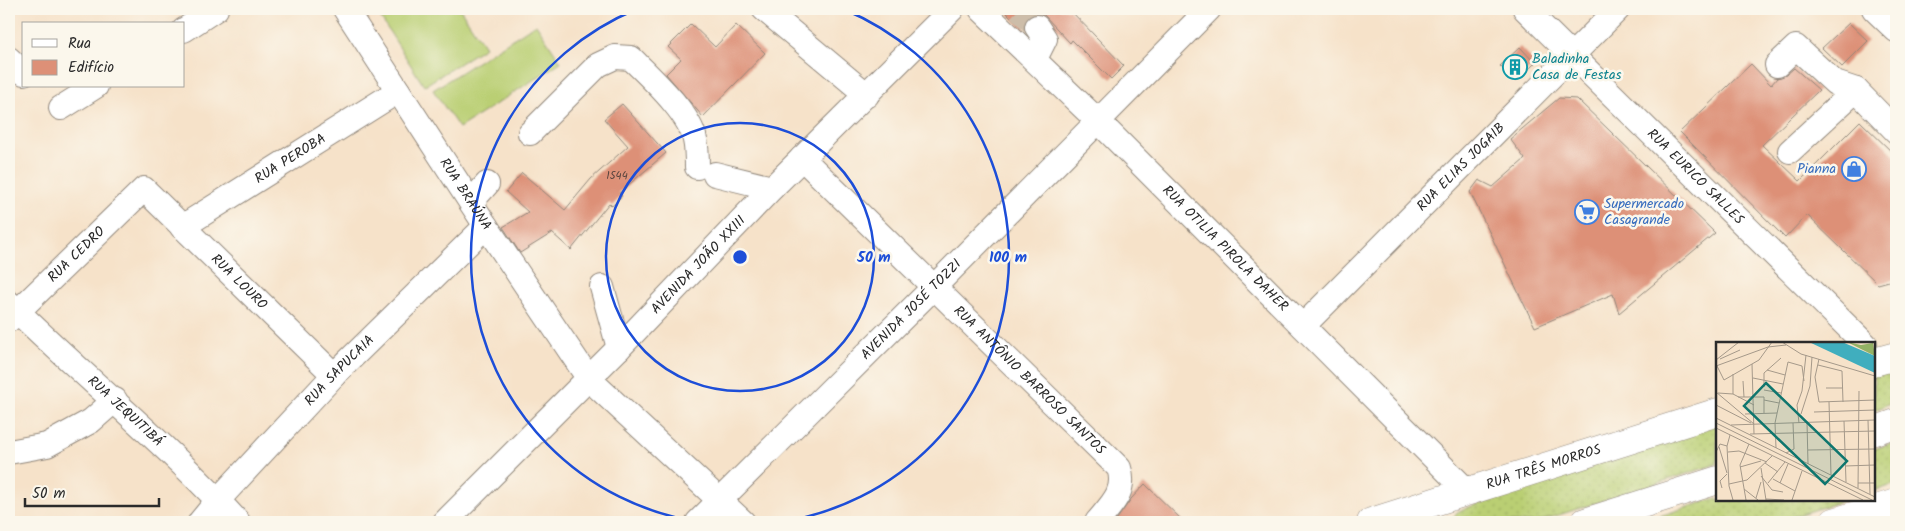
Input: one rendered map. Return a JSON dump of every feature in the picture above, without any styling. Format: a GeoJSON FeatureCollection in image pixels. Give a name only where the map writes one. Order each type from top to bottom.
{"type":"FeatureCollection","features":[{"type":"Feature","properties":{"kind":"main road","name":"RUA TRÊS MORROS"},"geometry":{"type":"LineString","coordinates":[[1371,522],[1716,413]]}},
{"type":"Feature","properties":{"kind":"main road"},"geometry":{"type":"LineString","coordinates":[[1875,431],[1896,423]]}},
{"type":"Feature","properties":{"kind":"main road"},"geometry":{"type":"LineString","coordinates":[[1585,522],[1716,481]]}},
{"type":"Feature","properties":{"kind":"main road"},"geometry":{"type":"LineString","coordinates":[[1438,522],[1452,505],[1468,492]]}},
{"type":"Feature","properties":{"kind":"main road"},"geometry":{"type":"LineString","coordinates":[[1834,522],[1896,503]]}},
{"type":"Feature","properties":{"kind":"street"},"geometry":{"type":"LineString","coordinates":[[185,29],[216,9]]}},
{"type":"Feature","properties":{"kind":"street","name":"RUA BRAÚNA"},"geometry":{"type":"LineString","coordinates":[[345,9],[588,379],[743,522]]}},
{"type":"Feature","properties":{"kind":"street"},"geometry":{"type":"LineString","coordinates":[[764,9],[867,95]]}},
{"type":"Feature","properties":{"kind":"street","name":"AVENIDA JOÃO XXIII"},"geometry":{"type":"LineString","coordinates":[[445,522],[620,348],[772,188],[952,9]]}},
{"type":"Feature","properties":{"kind":"street","name":"RUA OTILIA PIROLA DAHER"},"geometry":{"type":"LineString","coordinates":[[981,9],[1034,58],[1468,492]]}},
{"type":"Feature","properties":{"kind":"street","name":"AVENIDA JOSÉ TOZZI"},"geometry":{"type":"LineString","coordinates":[[698,522],[1209,9]]}},
{"type":"Feature","properties":{"kind":"street","name":"RUA EURICO SALLES"},"geometry":{"type":"LineString","coordinates":[[1525,9],[1865,342]]}},
{"type":"Feature","properties":{"kind":"street","name":"RUA ELIAS JOGAIB"},"geometry":{"type":"LineString","coordinates":[[1303,326],[1618,9]]}},
{"type":"Feature","properties":{"kind":"street"},"geometry":{"type":"LineString","coordinates":[[1874,9],[1896,30]]}},
{"type":"Feature","properties":{"kind":"street"},"geometry":{"type":"LineString","coordinates":[[1034,58],[1046,39],[1037,27]]}},
{"type":"Feature","properties":{"kind":"street"},"geometry":{"type":"LineString","coordinates":[[1777,66],[1796,47],[1835,83],[1856,90],[1896,131]]}},
{"type":"Feature","properties":{"kind":"street"},"geometry":{"type":"LineString","coordinates":[[530,133],[598,65],[615,58],[631,58],[662,88],[689,124],[706,170],[772,188]]}},
{"type":"Feature","properties":{"kind":"street"},"geometry":{"type":"LineString","coordinates":[[9,59],[22,71]]}},
{"type":"Feature","properties":{"kind":"street"},"geometry":{"type":"LineString","coordinates":[[62,108],[93,88]]}},
{"type":"Feature","properties":{"kind":"street"},"geometry":{"type":"LineString","coordinates":[[1790,151],[1856,90]]}},
{"type":"Feature","properties":{"kind":"street","name":"RUA PEROBA"},"geometry":{"type":"LineString","coordinates":[[182,227],[398,91]]}},
{"type":"Feature","properties":{"kind":"street","name":"RUA ANTÔNIO BARROSO SANTOS"},"geometry":{"type":"LineString","coordinates":[[802,158],[1119,468],[1122,478],[1121,489],[1097,522]]}},
{"type":"Feature","properties":{"kind":"street"},"geometry":{"type":"LineString","coordinates":[[470,202],[487,184]]}},
{"type":"Feature","properties":{"kind":"street","name":"RUA LOURO"},"geometry":{"type":"LineString","coordinates":[[144,189],[334,375]]}},
{"type":"Feature","properties":{"kind":"street","name":"RUA CEDRO"},"geometry":{"type":"LineString","coordinates":[[12,311],[144,189]]}},
{"type":"Feature","properties":{"kind":"street","name":"RUA SAPUCAIA"},"geometry":{"type":"LineString","coordinates":[[200,522],[218,500],[334,375],[486,226]]}},
{"type":"Feature","properties":{"kind":"street"},"geometry":{"type":"LineString","coordinates":[[602,287],[620,348]]}},
{"type":"Feature","properties":{"kind":"street","name":"RUA JEQUITIBÁ"},"geometry":{"type":"LineString","coordinates":[[12,311],[115,400],[218,500],[238,522]]}},
{"type":"Feature","properties":{"kind":"street"},"geometry":{"type":"LineString","coordinates":[[9,452],[46,445],[91,421],[115,400]]}},
{"type":"Feature","properties":{"kind":"green space"},"geometry":{"type":"Polygon","coordinates":[[[375,9],[460,9],[485,47],[424,86],[375,9]]]}},
{"type":"Feature","properties":{"kind":"green space"},"geometry":{"type":"Polygon","coordinates":[[[536,24],[561,62],[459,128],[433,90],[536,24]]]}},
{"type":"Feature","properties":{"kind":"green space"},"geometry":{"type":"Polygon","coordinates":[[[1896,364],[1896,400],[1875,410],[1875,371],[1896,364]]]}},
{"type":"Feature","properties":{"kind":"green space"},"geometry":{"type":"Polygon","coordinates":[[[1716,420],[1716,464],[1537,522],[1452,522],[1456,513],[1716,420]]]}},
{"type":"Feature","properties":{"kind":"green space"},"geometry":{"type":"Polygon","coordinates":[[[1896,442],[1896,484],[1875,491],[1875,449],[1896,442]]]}},
{"type":"Feature","properties":{"kind":"green space"},"geometry":{"type":"Polygon","coordinates":[[[1716,498],[1716,501],[1843,501],[1776,522],[1640,522],[1716,498]]]}},
{"type":"Feature","properties":{"kind":"building"},"geometry":{"type":"Polygon","coordinates":[[[1003,9],[1069,9],[1124,66],[1111,79],[1072,40],[1070,43],[1044,15],[1037,13],[1029,16],[1025,21],[1024,30],[1003,9]]]}},
{"type":"Feature","properties":{"kind":"building"},"geometry":{"type":"Polygon","coordinates":[[[1849,23],[1868,41],[1842,67],[1822,48],[1849,23]]]}},
{"type":"Feature","properties":{"kind":"building"},"geometry":{"type":"Polygon","coordinates":[[[691,24],[715,47],[736,25],[765,53],[703,117],[666,74],[681,59],[668,47],[691,24]]]}},
{"type":"Feature","properties":{"kind":"building","name":"Baladinha Casa de Festas"},"geometry":{"type":"Polygon","coordinates":[[[1520,47],[1535,63],[1516,82],[1500,66],[1520,47]]]}},
{"type":"Feature","properties":{"kind":"building","name":"Pianna"},"geometry":{"type":"Polygon","coordinates":[[[1751,64],[1771,85],[1777,78],[1786,75],[1794,68],[1819,90],[1762,145],[1800,181],[1860,121],[1896,156],[1896,279],[1878,284],[1807,215],[1785,238],[1680,132],[1751,64]]]}},
{"type":"Feature","properties":{"kind":"building","name":"Supermercado Casagrande"},"geometry":{"type":"Polygon","coordinates":[[[1559,98],[1577,99],[1715,233],[1619,313],[1613,294],[1535,327],[1470,192],[1479,180],[1493,187],[1525,159],[1510,139],[1559,98]]]}},
{"type":"Feature","properties":{"kind":"building"},"geometry":{"type":"Polygon","coordinates":[[[622,104],[666,153],[619,193],[622,196],[612,206],[609,203],[571,250],[552,233],[520,253],[503,227],[528,212],[506,192],[522,173],[565,210],[591,179],[628,146],[604,119],[622,104]]]}},
{"type":"Feature","properties":{"kind":"building"},"geometry":{"type":"Polygon","coordinates":[[[1145,484],[1184,522],[1115,522],[1131,499],[1145,484]]]}},
{"type":"Feature","properties":{"kind":"tunnel"},"geometry":{"type":"LineString","coordinates":[[1019,9],[1037,27]]}},
{"type":"Feature","properties":{"kind":"place","name":"Baladinha Casa de Festas"},"geometry":{"type":"Point","coordinates":[1515,67]}},
{"type":"Feature","properties":{"kind":"place","name":"Pianna"},"geometry":{"type":"Point","coordinates":[1854,169]}},
{"type":"Feature","properties":{"kind":"place","name":"Supermercado Casagrande"},"geometry":{"type":"Point","coordinates":[1587,212]}}]}
